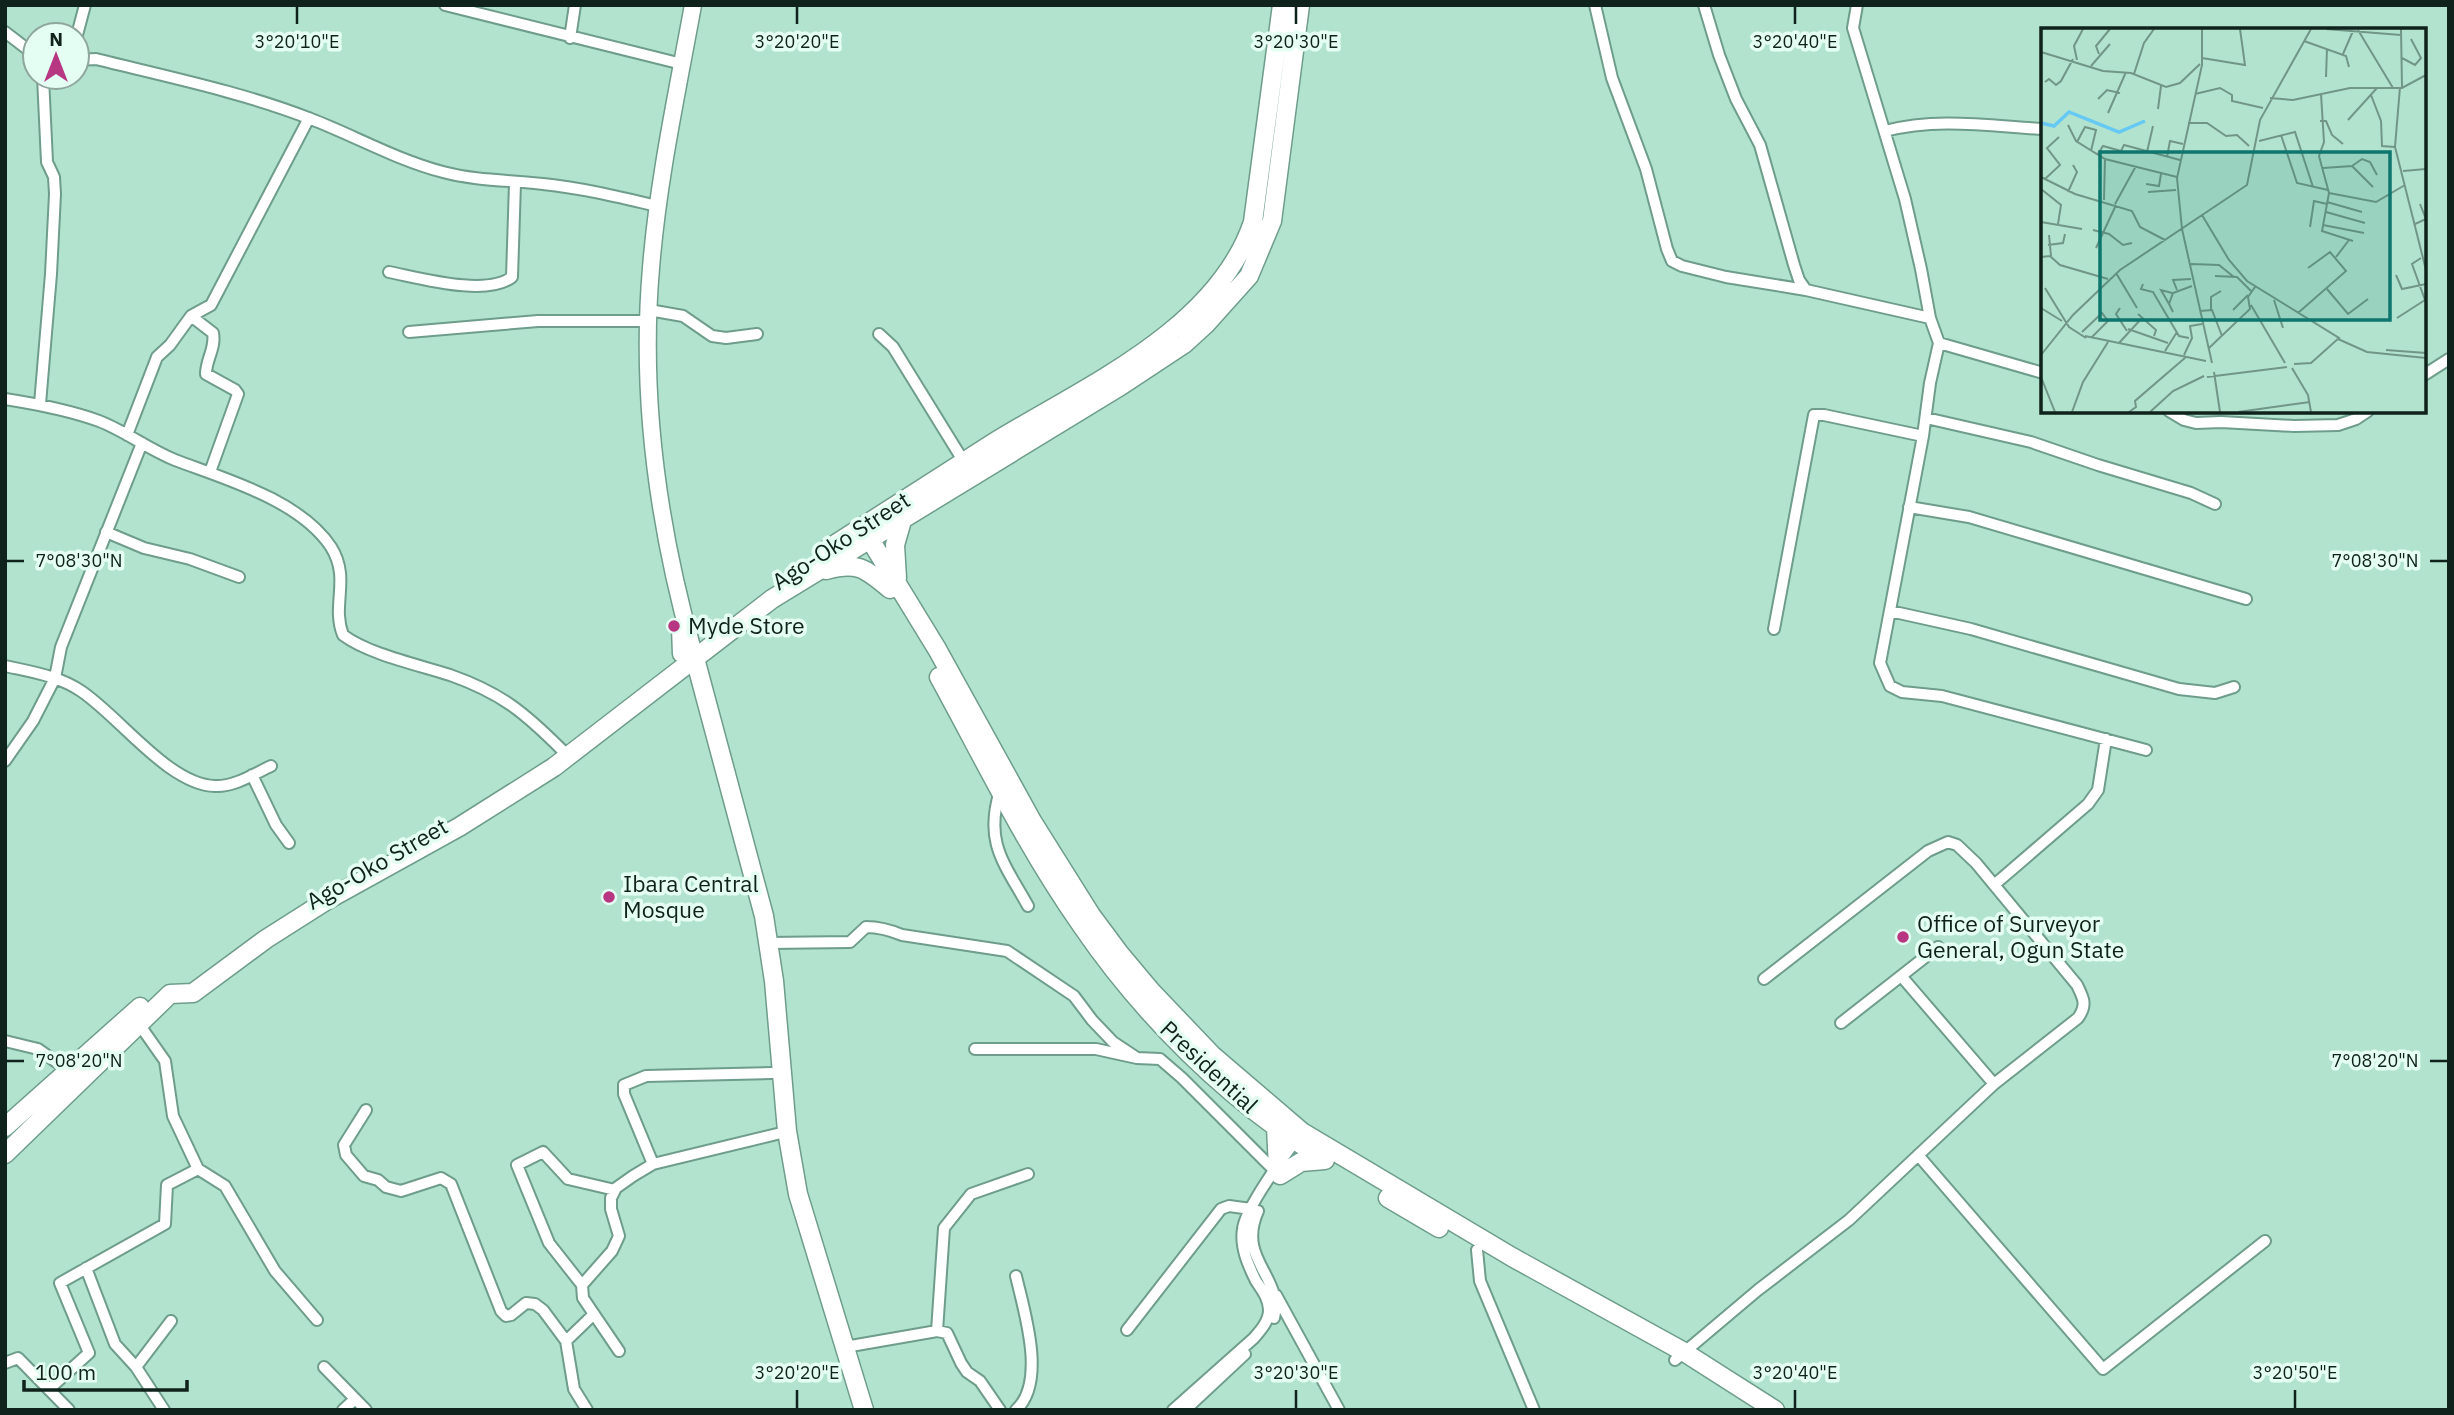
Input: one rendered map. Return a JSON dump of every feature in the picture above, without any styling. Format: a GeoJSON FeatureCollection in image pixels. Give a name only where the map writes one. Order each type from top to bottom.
{"type":"FeatureCollection","features":[{"type":"Feature","properties":{"kind":"main road","name":"Ago-Oko Street"},"geometry":{"type":"LineString","coordinates":[[191,989],[247,942],[310,901],[435,831],[534,770],[688,657],[764,591],[861,536],[964,462],[1120,367],[1200,307],[1240,255],[1253,222],[1282,5]]}},
{"type":"Feature","properties":{"kind":"main road"},"geometry":{"type":"LineString","coordinates":[[5,1127],[167,990],[191,989],[329,900],[519,790],[554,767],[688,657],[813,574],[861,536],[903,517],[1184,344],[1249,276],[1272,221],[1300,5]]}},
{"type":"Feature","properties":{"kind":"main road"},"geometry":{"type":"LineString","coordinates":[[894,587],[895,545],[903,517]]}},
{"type":"Feature","properties":{"kind":"main road","name":"Presidential"},"geometry":{"type":"LineString","coordinates":[[861,536],[894,587],[1000,791],[1081,926],[1144,1006],[1207,1070],[1276,1127],[1302,1139],[1325,1160],[1477,1250],[1680,1356],[1752,1410]]}},
{"type":"Feature","properties":{"kind":"main road"},"geometry":{"type":"LineString","coordinates":[[813,574],[841,566],[854,566],[867,570],[894,587],[937,649],[1032,821],[1091,915],[1159,1000],[1212,1055],[1302,1139],[1365,1171],[1775,1410]]}},
{"type":"Feature","properties":{"kind":"main road"},"geometry":{"type":"LineString","coordinates":[[688,657],[758,892],[768,943],[792,1164],[798,1194],[864,1410]]}},
{"type":"Feature","properties":{"kind":"main road"},"geometry":{"type":"LineString","coordinates":[[688,657],[755,920],[765,984],[777,1134],[790,1195],[855,1410]]}},
{"type":"Feature","properties":{"kind":"main road"},"geometry":{"type":"LineString","coordinates":[[5,1154],[139,1024],[167,990]]}},
{"type":"Feature","properties":{"kind":"main road"},"geometry":{"type":"LineString","coordinates":[[1276,1127],[1278,1171],[1301,1162],[1325,1160]]}},
{"type":"Feature","properties":{"kind":"street"},"geometry":{"type":"LineString","coordinates":[[445,5],[682,64]]}},
{"type":"Feature","properties":{"kind":"street"},"geometry":{"type":"LineString","coordinates":[[570,38],[575,5]]}},
{"type":"Feature","properties":{"kind":"street"},"geometry":{"type":"LineString","coordinates":[[688,657],[653,460],[649,316],[650,272],[657,206],[692,5]]}},
{"type":"Feature","properties":{"kind":"street"},"geometry":{"type":"LineString","coordinates":[[1595,5],[1612,78],[1646,169],[1672,261],[1682,266],[1726,276],[1806,290],[1930,318]]}},
{"type":"Feature","properties":{"kind":"street"},"geometry":{"type":"LineString","coordinates":[[1704,5],[1736,99],[1760,145],[1799,281],[1806,290]]}},
{"type":"Feature","properties":{"kind":"street"},"geometry":{"type":"LineString","coordinates":[[1857,5],[1853,28],[1885,131],[1922,269],[1930,318],[1938,343],[1880,663],[1890,686],[1902,692],[1942,696],[2146,750]]}},
{"type":"Feature","properties":{"kind":"street"},"geometry":{"type":"LineString","coordinates":[[5,32],[21,44]]}},
{"type":"Feature","properties":{"kind":"street"},"geometry":{"type":"LineString","coordinates":[[91,60],[190,82],[309,118],[422,166],[475,179],[594,190],[657,206]]}},
{"type":"Feature","properties":{"kind":"street"},"geometry":{"type":"LineString","coordinates":[[40,404],[55,194],[54,177],[47,162],[44,91]]}},
{"type":"Feature","properties":{"kind":"street"},"geometry":{"type":"LineString","coordinates":[[127,435],[158,357],[191,316],[211,305],[309,118]]}},
{"type":"Feature","properties":{"kind":"street"},"geometry":{"type":"LineString","coordinates":[[1885,131],[1910,124],[2041,129]]}},
{"type":"Feature","properties":{"kind":"street"},"geometry":{"type":"LineString","coordinates":[[389,272],[482,286],[505,283],[512,277],[515,183]]}},
{"type":"Feature","properties":{"kind":"street"},"geometry":{"type":"LineString","coordinates":[[191,316],[213,333],[214,346],[206,374],[238,394],[210,472]]}},
{"type":"Feature","properties":{"kind":"street"},"geometry":{"type":"LineString","coordinates":[[409,332],[538,321],[683,316],[712,337],[757,334]]}},
{"type":"Feature","properties":{"kind":"street"},"geometry":{"type":"LineString","coordinates":[[879,334],[893,347],[964,462]]}},
{"type":"Feature","properties":{"kind":"street"},"geometry":{"type":"LineString","coordinates":[[1938,343],[2041,372]]}},
{"type":"Feature","properties":{"kind":"street"},"geometry":{"type":"LineString","coordinates":[[2426,374],[2449,359]]}},
{"type":"Feature","properties":{"kind":"street"},"geometry":{"type":"LineString","coordinates":[[5,399],[40,404],[100,421],[173,459],[273,500],[310,522],[331,548],[341,570],[339,625],[343,635],[363,646],[453,676],[497,695],[518,709],[562,750]]}},
{"type":"Feature","properties":{"kind":"street"},"geometry":{"type":"LineString","coordinates":[[2172,413],[2196,423],[2294,426],[2338,425],[2365,413]]}},
{"type":"Feature","properties":{"kind":"street"},"geometry":{"type":"LineString","coordinates":[[1774,629],[1814,415],[1923,436]]}},
{"type":"Feature","properties":{"kind":"street"},"geometry":{"type":"LineString","coordinates":[[1926,418],[2031,442],[2191,493],[2215,504]]}},
{"type":"Feature","properties":{"kind":"street"},"geometry":{"type":"LineString","coordinates":[[5,761],[33,721],[55,678],[61,647],[142,443]]}},
{"type":"Feature","properties":{"kind":"street"},"geometry":{"type":"LineString","coordinates":[[1909,507],[1969,517],[2246,599]]}},
{"type":"Feature","properties":{"kind":"street"},"geometry":{"type":"LineString","coordinates":[[106,533],[144,548],[190,559],[239,577]]}},
{"type":"Feature","properties":{"kind":"street"},"geometry":{"type":"LineString","coordinates":[[1890,611],[1970,629],[2179,689],[2215,693],[2234,687]]}},
{"type":"Feature","properties":{"kind":"street"},"geometry":{"type":"LineString","coordinates":[[5,666],[55,678],[78,689],[98,703],[162,762],[199,784],[218,787],[271,766]]}},
{"type":"Feature","properties":{"kind":"street"},"geometry":{"type":"LineString","coordinates":[[1994,886],[2088,804],[2098,789],[2106,740]]}},
{"type":"Feature","properties":{"kind":"street"},"geometry":{"type":"LineString","coordinates":[[252,775],[276,825],[289,843]]}},
{"type":"Feature","properties":{"kind":"street"},"geometry":{"type":"LineString","coordinates":[[1000,791],[993,820],[995,843],[1028,906]]}},
{"type":"Feature","properties":{"kind":"street"},"geometry":{"type":"LineString","coordinates":[[1680,1356],[1758,1290],[1849,1220],[1994,1084],[2077,1018],[2084,1008],[2084,1000],[2077,985],[1994,886],[1957,845],[1948,842],[1928,851],[1764,979]]}},
{"type":"Feature","properties":{"kind":"street"},"geometry":{"type":"LineString","coordinates":[[768,943],[850,942],[866,927],[872,927],[902,935],[995,947],[1007,951],[1074,996],[1113,1042],[1137,1058]]}},
{"type":"Feature","properties":{"kind":"street"},"geometry":{"type":"LineString","coordinates":[[1842,1023],[1938,947]]}},
{"type":"Feature","properties":{"kind":"street"},"geometry":{"type":"LineString","coordinates":[[1902,977],[1994,1084]]}},
{"type":"Feature","properties":{"kind":"street"},"geometry":{"type":"LineString","coordinates":[[139,1024],[165,1062],[173,1116],[198,1169],[225,1186],[275,1271],[317,1320]]}},
{"type":"Feature","properties":{"kind":"street"},"geometry":{"type":"LineString","coordinates":[[5,1041],[38,1049],[69,1071]]}},
{"type":"Feature","properties":{"kind":"street"},"geometry":{"type":"LineString","coordinates":[[975,1049],[1084,1048],[1137,1058],[1160,1059],[1278,1171]]}},
{"type":"Feature","properties":{"kind":"street"},"geometry":{"type":"LineString","coordinates":[[653,1164],[624,1094],[624,1084],[646,1076],[772,1073]]}},
{"type":"Feature","properties":{"kind":"street"},"geometry":{"type":"LineString","coordinates":[[366,1110],[344,1145],[346,1155],[363,1177],[378,1180],[386,1187],[401,1191],[436,1179],[447,1179],[501,1311],[506,1316],[510,1315],[526,1303],[535,1304],[543,1310],[566,1341],[574,1388],[587,1410]]}},
{"type":"Feature","properties":{"kind":"street"},"geometry":{"type":"LineString","coordinates":[[582,1285],[612,1251],[619,1236],[611,1209],[611,1198],[615,1190],[653,1164],[777,1134]]}},
{"type":"Feature","properties":{"kind":"street"},"geometry":{"type":"LineString","coordinates":[[1174,1410],[1265,1325],[1269,1312],[1267,1299],[1255,1279],[1242,1246],[1243,1227],[1251,1209],[1302,1139]]}},
{"type":"Feature","properties":{"kind":"street"},"geometry":{"type":"LineString","coordinates":[[615,1190],[568,1179],[543,1152],[517,1165],[549,1242],[582,1285],[583,1298],[619,1351]]}},
{"type":"Feature","properties":{"kind":"street"},"geometry":{"type":"LineString","coordinates":[[1918,1155],[2103,1369],[2265,1241]]}},
{"type":"Feature","properties":{"kind":"street"},"geometry":{"type":"LineString","coordinates":[[49,1389],[89,1353],[60,1283],[165,1224],[167,1185],[198,1169]]}},
{"type":"Feature","properties":{"kind":"street"},"geometry":{"type":"LineString","coordinates":[[1278,1171],[1251,1226],[1254,1253],[1339,1410]]}},
{"type":"Feature","properties":{"kind":"street"},"geometry":{"type":"LineString","coordinates":[[937,1331],[944,1228],[971,1194],[1028,1174]]}},
{"type":"Feature","properties":{"kind":"street"},"geometry":{"type":"LineString","coordinates":[[1127,1330],[1221,1209],[1229,1206],[1251,1209]]}},
{"type":"Feature","properties":{"kind":"street"},"geometry":{"type":"LineString","coordinates":[[1477,1250],[1480,1281],[1534,1410]]}},
{"type":"Feature","properties":{"kind":"street"},"geometry":{"type":"LineString","coordinates":[[86,1268],[114,1344],[136,1367],[164,1410]]}},
{"type":"Feature","properties":{"kind":"street"},"geometry":{"type":"LineString","coordinates":[[1016,1276],[1028,1331],[1032,1366],[1030,1385],[1016,1410]]}},
{"type":"Feature","properties":{"kind":"street"},"geometry":{"type":"LineString","coordinates":[[1185,1410],[1258,1342],[1271,1325],[1276,1300],[1273,1289]]}},
{"type":"Feature","properties":{"kind":"street"},"geometry":{"type":"LineString","coordinates":[[566,1341],[594,1314]]}},
{"type":"Feature","properties":{"kind":"street"},"geometry":{"type":"LineString","coordinates":[[136,1367],[171,1321]]}},
{"type":"Feature","properties":{"kind":"street"},"geometry":{"type":"LineString","coordinates":[[845,1347],[937,1331],[947,1332],[967,1372],[980,1381],[1000,1410]]}},
{"type":"Feature","properties":{"kind":"street"},"geometry":{"type":"LineString","coordinates":[[5,1363],[18,1358],[68,1410]]}},
{"type":"Feature","properties":{"kind":"street"},"geometry":{"type":"LineString","coordinates":[[324,1367],[366,1410]]}},
{"type":"Feature","properties":{"kind":"street"},"geometry":{"type":"LineString","coordinates":[[343,1410],[355,1399]]}},
{"type":"Feature","properties":{"kind":"place","name":"Myde Store"},"geometry":{"type":"Point","coordinates":[674,626]}},
{"type":"Feature","properties":{"kind":"place","name":"Ibara Central Mosque"},"geometry":{"type":"Point","coordinates":[609,897]}},
{"type":"Feature","properties":{"kind":"place","name":"Office of Surveyor General, Ogun State"},"geometry":{"type":"Point","coordinates":[1903,937]}}]}
